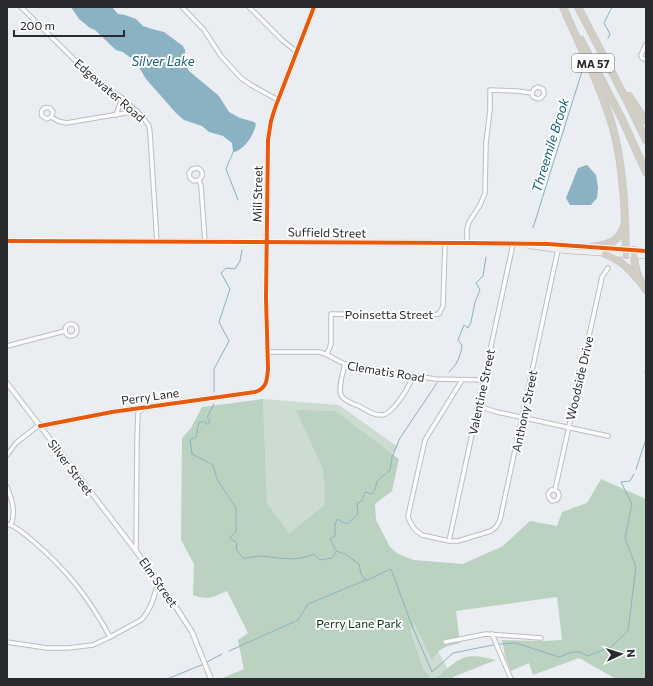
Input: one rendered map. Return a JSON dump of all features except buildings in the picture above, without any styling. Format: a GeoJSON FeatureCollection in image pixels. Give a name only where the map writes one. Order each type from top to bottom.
{"type":"FeatureCollection","features":[{"type":"Feature","properties":{"kind":"highway","name":"MA 57"},"geometry":{"type":"LineString","coordinates":[[563,7],[616,106],[646,172]]}},
{"type":"Feature","properties":{"kind":"highway"},"geometry":{"type":"LineString","coordinates":[[563,7],[597,86],[613,128],[619,161],[626,220],[626,252]]}},
{"type":"Feature","properties":{"kind":"highway","name":"MA 57"},"geometry":{"type":"LineString","coordinates":[[578,7],[646,140]]}},
{"type":"Feature","properties":{"kind":"highway"},"geometry":{"type":"LineString","coordinates":[[594,37],[635,106],[646,121]]}},
{"type":"Feature","properties":{"kind":"highway"},"geometry":{"type":"LineString","coordinates":[[590,247],[613,242],[622,232],[626,220]]}},
{"type":"Feature","properties":{"kind":"highway"},"geometry":{"type":"LineString","coordinates":[[634,253],[635,270],[644,288]]}},
{"type":"Feature","properties":{"kind":"highway"},"geometry":{"type":"LineString","coordinates":[[605,254],[620,261],[644,288]]}},
{"type":"Feature","properties":{"kind":"main road","name":"Suffield Street"},"geometry":{"type":"LineString","coordinates":[[7,241],[266,241],[559,245],[590,247],[646,256]]}},
{"type":"Feature","properties":{"kind":"main road","name":"Suffield Street"},"geometry":{"type":"LineString","coordinates":[[513,244],[605,254],[626,252]]}},
{"type":"Feature","properties":{"kind":"main road","name":"Suffield Street"},"geometry":{"type":"LineString","coordinates":[[634,253],[646,250]]}},
{"type":"Feature","properties":{"kind":"street","name":"Edgewater Road"},"geometry":{"type":"LineString","coordinates":[[21,7],[92,76],[122,98],[137,111],[147,123],[150,133],[157,242]]}},
{"type":"Feature","properties":{"kind":"street"},"geometry":{"type":"LineString","coordinates":[[182,7],[204,30],[221,56],[241,78],[278,100]]}},
{"type":"Feature","properties":{"kind":"street"},"geometry":{"type":"LineString","coordinates":[[249,7],[282,40],[297,52]]}},
{"type":"Feature","properties":{"kind":"street","name":"Mill Street"},"geometry":{"type":"LineString","coordinates":[[263,388],[267,380],[268,352],[266,241],[268,140],[271,120],[314,7]]}},
{"type":"Feature","properties":{"kind":"street"},"geometry":{"type":"LineString","coordinates":[[646,44],[641,55],[642,58],[646,60]]}},
{"type":"Feature","properties":{"kind":"street"},"geometry":{"type":"LineString","coordinates":[[467,243],[467,229],[469,222],[480,205],[485,193],[486,143],[490,110],[490,90],[518,90],[532,92]]}},
{"type":"Feature","properties":{"kind":"street"},"geometry":{"type":"LineString","coordinates":[[116,115],[122,98]]}},
{"type":"Feature","properties":{"kind":"street"},"geometry":{"type":"LineString","coordinates":[[51,117],[58,121],[70,123],[137,111]]}},
{"type":"Feature","properties":{"kind":"street"},"geometry":{"type":"LineString","coordinates":[[199,180],[201,186],[205,242]]}},
{"type":"Feature","properties":{"kind":"street","name":"Poinsetta Street"},"geometry":{"type":"LineString","coordinates":[[327,354],[330,344],[331,314],[438,315],[443,306],[445,243]]}},
{"type":"Feature","properties":{"kind":"street","name":"Valentine Street"},"geometry":{"type":"LineString","coordinates":[[449,541],[513,244]]}},
{"type":"Feature","properties":{"kind":"street","name":"Anthony Street"},"geometry":{"type":"LineString","coordinates":[[449,541],[458,541],[488,532],[494,530],[498,525],[559,245]]}},
{"type":"Feature","properties":{"kind":"street","name":"Woodside Drive"},"geometry":{"type":"LineString","coordinates":[[555,490],[602,277],[608,268]]}},
{"type":"Feature","properties":{"kind":"street"},"geometry":{"type":"LineString","coordinates":[[7,346],[65,331]]}},
{"type":"Feature","properties":{"kind":"street","name":"Clematis Road"},"geometry":{"type":"LineString","coordinates":[[268,352],[319,352],[327,354],[338,362],[345,364],[435,379],[484,380]]}},
{"type":"Feature","properties":{"kind":"street"},"geometry":{"type":"LineString","coordinates":[[345,364],[340,389],[342,396],[346,400],[378,415],[385,415],[390,411],[407,388],[413,375]]}},
{"type":"Feature","properties":{"kind":"street"},"geometry":{"type":"LineString","coordinates":[[449,541],[418,532],[414,529],[409,520],[408,511],[425,440],[462,380]]}},
{"type":"Feature","properties":{"kind":"street","name":"Silver Street"},"geometry":{"type":"LineString","coordinates":[[7,383],[136,551]]}},
{"type":"Feature","properties":{"kind":"street","name":"Perry Lane"},"geometry":{"type":"LineString","coordinates":[[40,425],[112,412],[253,393],[263,388]]}},
{"type":"Feature","properties":{"kind":"street"},"geometry":{"type":"LineString","coordinates":[[478,406],[522,418],[608,436]]}},
{"type":"Feature","properties":{"kind":"street","name":"Elm Street"},"geometry":{"type":"LineString","coordinates":[[142,409],[138,413],[136,551],[186,621],[205,663],[210,679]]}},
{"type":"Feature","properties":{"kind":"street"},"geometry":{"type":"LineString","coordinates":[[7,455],[16,443],[40,425]]}},
{"type":"Feature","properties":{"kind":"street"},"geometry":{"type":"LineString","coordinates":[[7,487],[13,507],[13,516],[9,525],[25,535],[61,567],[88,600],[110,637]]}},
{"type":"Feature","properties":{"kind":"street"},"geometry":{"type":"LineString","coordinates":[[7,642],[46,648],[68,648],[93,645],[144,617],[152,603],[158,581]]}},
{"type":"Feature","properties":{"kind":"street"},"geometry":{"type":"LineString","coordinates":[[492,634],[511,679]]}},
{"type":"Feature","properties":{"kind":"street"},"geometry":{"type":"LineString","coordinates":[[445,642],[492,634],[542,638]]}},
{"type":"Feature","properties":{"kind":"green space","name":"Perry Lane Park"},"geometry":{"type":"Polygon","coordinates":[[[263,399],[339,405],[398,447],[354,493],[453,679],[245,674],[238,640],[304,609],[269,560],[263,399]]]}},
{"type":"Feature","properties":{"kind":"green space"},"geometry":{"type":"Polygon","coordinates":[[[263,399],[267,503],[289,534],[324,505],[325,489],[323,469],[296,410],[335,411],[399,459],[392,491],[375,504],[376,520],[390,547],[398,554],[414,560],[463,564],[503,546],[530,521],[557,526],[562,512],[587,503],[601,479],[646,499],[646,679],[616,679],[579,658],[533,675],[529,663],[511,671],[505,656],[502,640],[562,640],[557,597],[456,611],[460,643],[443,648],[432,660],[415,624],[410,630],[423,669],[430,678],[436,678],[457,661],[469,656],[485,657],[496,660],[453,677],[453,679],[220,679],[244,669],[238,640],[248,633],[227,591],[207,598],[193,595],[194,564],[181,540],[182,438],[191,428],[202,407],[263,399]]]}},
{"type":"Feature","properties":{"kind":"water","name":"Silver Lake"},"geometry":{"type":"Polygon","coordinates":[[[71,7],[112,7],[118,14],[136,19],[143,26],[164,32],[183,46],[189,71],[219,96],[229,112],[256,124],[249,140],[243,147],[235,152],[233,151],[232,143],[223,136],[209,132],[202,126],[184,120],[146,79],[136,62],[123,52],[116,50],[95,30],[79,19],[71,7]]]}},
{"type":"Feature","properties":{"kind":"water"},"geometry":{"type":"Polygon","coordinates":[[[587,165],[596,175],[598,187],[597,198],[591,205],[570,205],[566,198],[578,168],[587,165]]]}},
{"type":"Feature","properties":{"kind":"waterway","name":"Threemile Brook"},"geometry":{"type":"LineString","coordinates":[[608,38],[610,34],[604,23],[612,7]]}},
{"type":"Feature","properties":{"kind":"waterway","name":"Threemile Brook"},"geometry":{"type":"LineString","coordinates":[[533,228],[583,68]]}},
{"type":"Feature","properties":{"kind":"waterway"},"geometry":{"type":"LineString","coordinates":[[234,150],[226,169],[238,200]]}},
{"type":"Feature","properties":{"kind":"waterway"},"geometry":{"type":"LineString","coordinates":[[214,392],[214,369],[229,341],[219,322],[230,289],[221,273],[226,268],[235,269],[240,261],[242,250]]}},
{"type":"Feature","properties":{"kind":"waterway","name":"Threemile Brook"},"geometry":{"type":"LineString","coordinates":[[449,372],[460,356],[462,345],[458,340],[464,325],[468,328],[471,322],[475,302],[480,290],[476,283],[483,276],[486,257]]}},
{"type":"Feature","properties":{"kind":"waterway","name":"Threemile Brook"},"geometry":{"type":"LineString","coordinates":[[229,651],[298,620],[308,604],[366,580],[361,574],[359,564],[345,554],[336,551],[330,539],[335,536],[335,525],[337,519],[347,524],[358,514],[357,503],[362,501],[365,492],[372,494],[375,490],[377,481],[390,470],[392,457],[400,438],[437,383]]}},
{"type":"Feature","properties":{"kind":"waterway"},"geometry":{"type":"LineString","coordinates":[[214,404],[207,417],[210,422],[209,424],[199,422],[196,437],[190,440],[192,454],[213,465],[217,479],[236,508],[236,531],[230,538],[237,543],[236,549],[243,558],[262,556],[295,559],[314,554],[320,560],[332,558],[336,552]]}},
{"type":"Feature","properties":{"kind":"waterway"},"geometry":{"type":"LineString","coordinates":[[636,469],[646,439]]}},
{"type":"Feature","properties":{"kind":"waterway"},"geometry":{"type":"LineString","coordinates":[[500,644],[516,643],[559,657],[572,652],[580,652],[587,656],[611,647],[628,631],[636,567],[625,538],[632,504],[621,482],[630,481],[634,474]]}},
{"type":"Feature","properties":{"kind":"waterway"},"geometry":{"type":"LineString","coordinates":[[367,580],[391,569],[412,626],[432,672],[453,653],[493,645]]}},
{"type":"Feature","properties":{"kind":"waterway","name":"Threemile Brook"},"geometry":{"type":"LineString","coordinates":[[207,662],[222,654]]}},
{"type":"Feature","properties":{"kind":"waterway","name":"Threemile Brook"},"geometry":{"type":"LineString","coordinates":[[167,679],[204,664]]}},
{"type":"Feature","properties":{"kind":"cycle path"},"geometry":{"type":"LineString","coordinates":[[40,426],[112,412],[255,392],[262,388],[266,383],[268,369],[266,298],[268,140],[275,108],[314,7]]}},
{"type":"Feature","properties":{"kind":"cycle path"},"geometry":{"type":"LineString","coordinates":[[7,241],[548,244],[646,251]]}}]}
